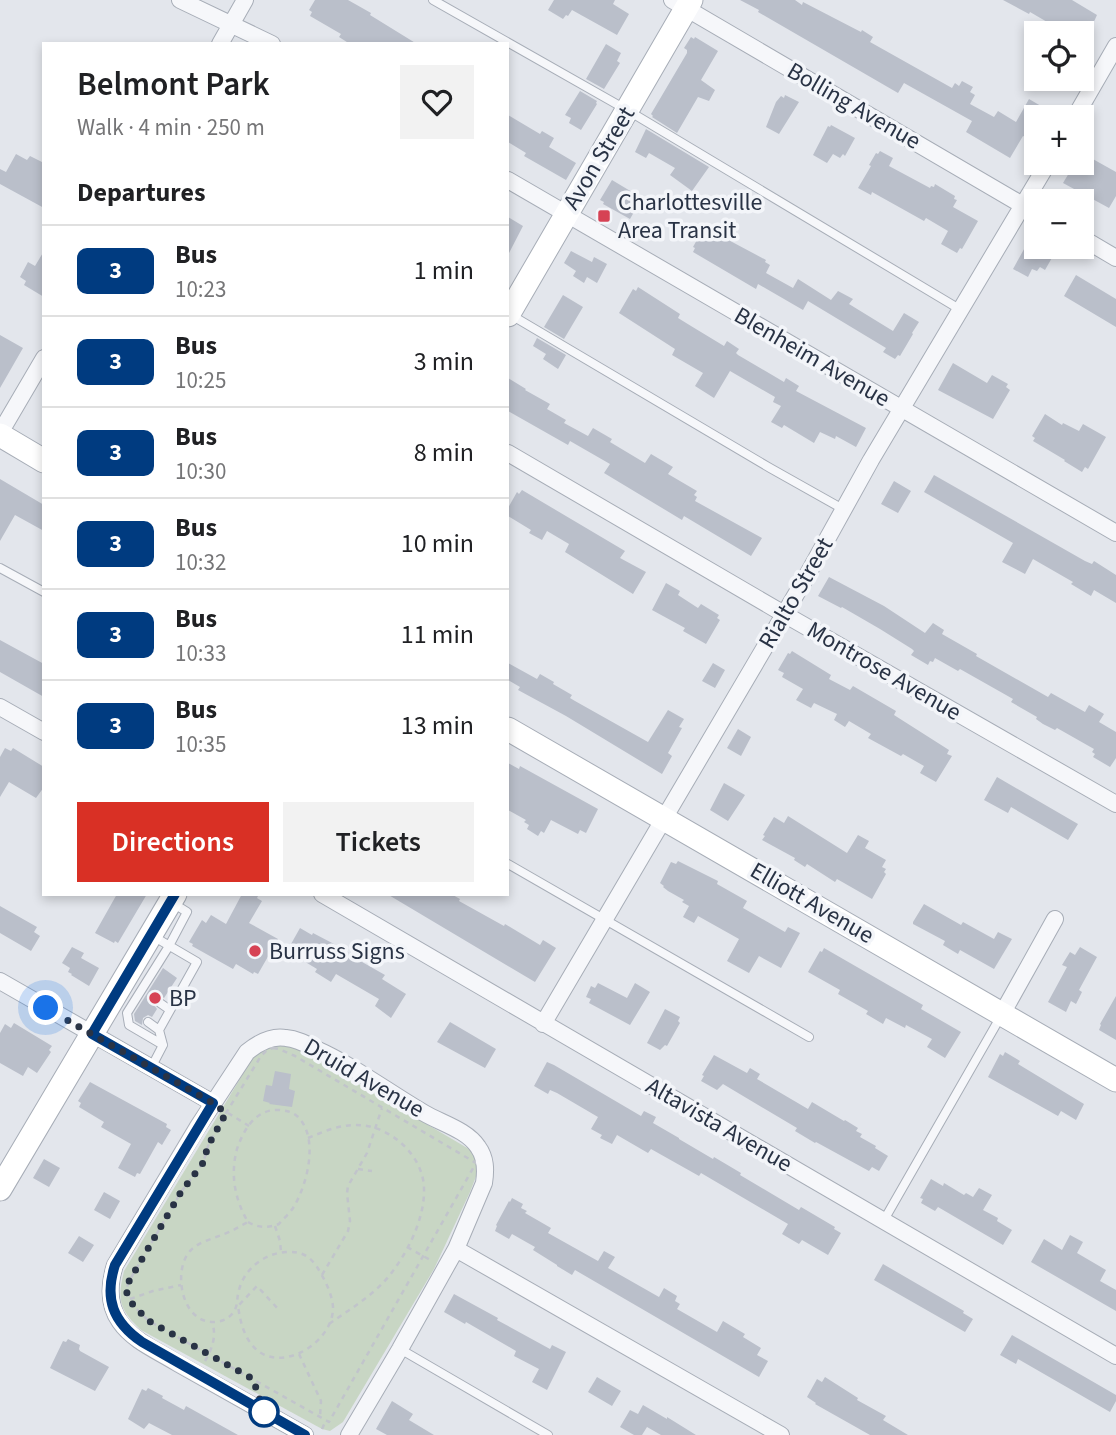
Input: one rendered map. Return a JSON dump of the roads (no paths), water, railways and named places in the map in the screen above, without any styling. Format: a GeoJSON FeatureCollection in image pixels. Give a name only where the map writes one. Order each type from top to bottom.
{"type":"FeatureCollection","features":[{"type":"Feature","properties":{"kind":"street"},"geometry":{"type":"LineString","coordinates":[[180,0],[268,42]]}},
{"type":"Feature","properties":{"kind":"street"},"geometry":{"type":"LineString","coordinates":[[221,42],[245,0]]}},
{"type":"Feature","properties":{"kind":"street","name":"Avon Street"},"geometry":{"type":"LineString","coordinates":[[509,312],[628,110],[683,3]]}},
{"type":"Feature","properties":{"kind":"street","name":"Bolling Avenue"},"geometry":{"type":"LineString","coordinates":[[683,3],[1024,206]]}},
{"type":"Feature","properties":{"kind":"street"},"geometry":{"type":"LineString","coordinates":[[1081,105],[1116,46]]}},
{"type":"Feature","properties":{"kind":"street","name":"Blenheim Avenue"},"geometry":{"type":"LineString","coordinates":[[509,181],[1116,533]]}},
{"type":"Feature","properties":{"kind":"street","name":"Rialto Street"},"geometry":{"type":"LineString","coordinates":[[543,1024],[902,409],[961,310],[1024,216]]}},
{"type":"Feature","properties":{"kind":"street"},"geometry":{"type":"LineString","coordinates":[[1094,245],[1116,258]]}},
{"type":"Feature","properties":{"kind":"street"},"geometry":{"type":"LineString","coordinates":[[42,361],[0,434],[42,460]]}},
{"type":"Feature","properties":{"kind":"street","name":"Montrose Avenue"},"geometry":{"type":"LineString","coordinates":[[509,454],[1116,804]]}},
{"type":"Feature","properties":{"kind":"street"},"geometry":{"type":"LineString","coordinates":[[0,707],[42,731]]}},
{"type":"Feature","properties":{"kind":"street","name":"Elliott Avenue"},"geometry":{"type":"LineString","coordinates":[[509,730],[1116,1080]]}},
{"type":"Feature","properties":{"kind":"street","name":"Altavista Avenue"},"geometry":{"type":"LineString","coordinates":[[325,896],[1116,1356]]}},
{"type":"Feature","properties":{"kind":"street"},"geometry":{"type":"LineString","coordinates":[[0,1189],[92,1034],[160,940],[173,898]]}},
{"type":"Feature","properties":{"kind":"street"},"geometry":{"type":"LineString","coordinates":[[1002,1014],[1055,919]]}},
{"type":"Feature","properties":{"kind":"street"},"geometry":{"type":"LineString","coordinates":[[0,981],[220,1108]]}},
{"type":"Feature","properties":{"kind":"street","name":"Druid Avenue"},"geometry":{"type":"LineString","coordinates":[[302,1434],[129,1333],[119,1321],[110,1292],[115,1265],[220,1108],[247,1052],[269,1038],[295,1039],[343,1063],[470,1137],[480,1149],[486,1173],[456,1249]]}},
{"type":"Feature","properties":{"kind":"street"},"geometry":{"type":"LineString","coordinates":[[349,1435],[456,1249],[757,1429],[781,1435]]}},
{"type":"Feature","properties":{"kind":"lane"},"geometry":{"type":"LineString","coordinates":[[433,0],[507,42]]}},
{"type":"Feature","properties":{"kind":"lane"},"geometry":{"type":"LineString","coordinates":[[509,43],[628,110],[961,310]]}},
{"type":"Feature","properties":{"kind":"lane"},"geometry":{"type":"LineString","coordinates":[[509,315],[758,462],[844,509]]}},
{"type":"Feature","properties":{"kind":"lane"},"geometry":{"type":"LineString","coordinates":[[0,568],[42,591]]}},
{"type":"Feature","properties":{"kind":"lane"},"geometry":{"type":"LineString","coordinates":[[509,865],[809,1037]]}},
{"type":"Feature","properties":{"kind":"lane"},"geometry":{"type":"LineString","coordinates":[[159,1030],[197,962],[160,940],[155,974],[132,1011],[127,1013],[129,1025],[163,1045]]}},
{"type":"Feature","properties":{"kind":"lane"},"geometry":{"type":"LineString","coordinates":[[172,985],[181,991]]}},
{"type":"Feature","properties":{"kind":"lane"},"geometry":{"type":"LineString","coordinates":[[160,1003],[170,1010]]}},
{"type":"Feature","properties":{"kind":"lane"},"geometry":{"type":"LineString","coordinates":[[884,1220],[1002,1014]]}},
{"type":"Feature","properties":{"kind":"lane"},"geometry":{"type":"LineString","coordinates":[[148,1022],[159,1030],[163,1045],[150,1068]]}},
{"type":"Feature","properties":{"kind":"lane"},"geometry":{"type":"LineString","coordinates":[[400,1349],[548,1435]]}},
{"type":"Feature","properties":{"kind":"place","name":"Charlottesville Area Transit"},"geometry":{"type":"Point","coordinates":[604,216]}},
{"type":"Feature","properties":{"kind":"place","name":"Burruss Signs"},"geometry":{"type":"Point","coordinates":[255,951]}},
{"type":"Feature","properties":{"kind":"place","name":"BP"},"geometry":{"type":"Point","coordinates":[155,998]}}]}
